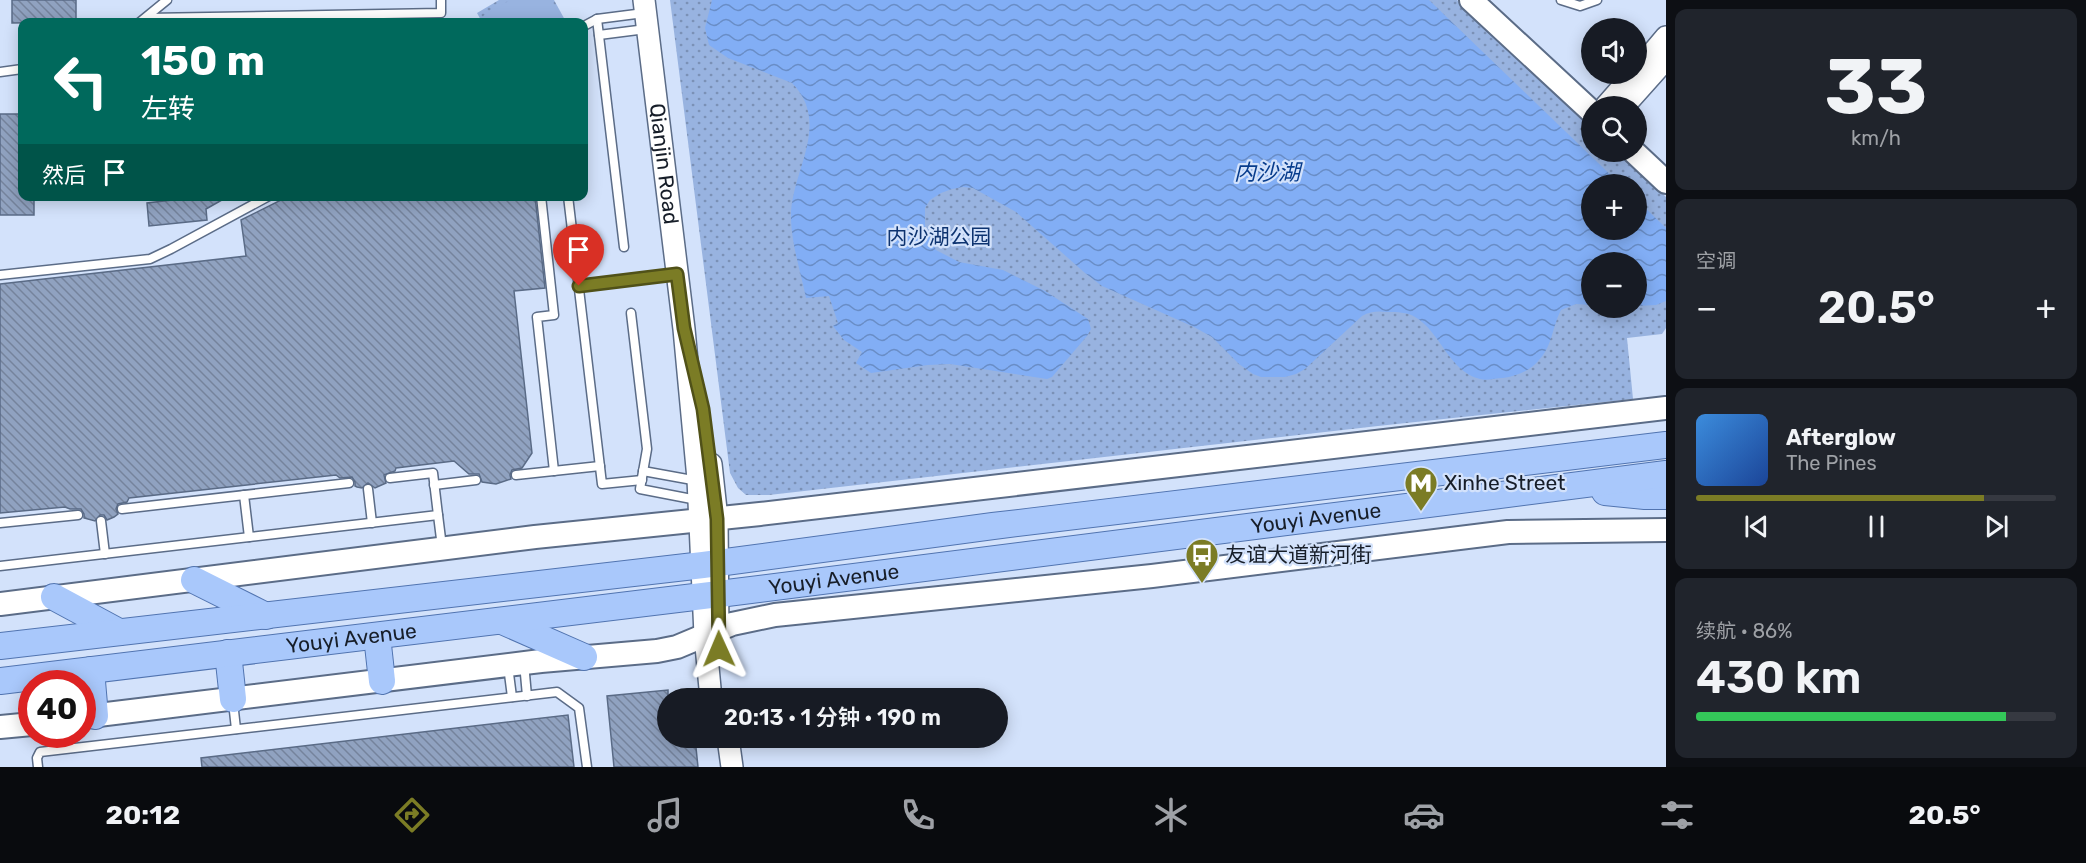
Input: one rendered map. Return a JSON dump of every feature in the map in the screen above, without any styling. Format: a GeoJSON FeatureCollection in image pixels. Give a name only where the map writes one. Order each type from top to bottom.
{"type":"FeatureCollection","features":[{"type":"Feature","properties":{"kind":"main road"},"geometry":{"type":"LineString","coordinates":[[1470,0],[1581,102]]}},
{"type":"Feature","properties":{"kind":"main road"},"geometry":{"type":"LineString","coordinates":[[1645,162],[1666,182]]}},
{"type":"Feature","properties":{"kind":"main road"},"geometry":{"type":"LineString","coordinates":[[0,604],[442,549],[704,505],[1666,408]]}},
{"type":"Feature","properties":{"kind":"main road","name":"Youyi Avenue"},"geometry":{"type":"LineString","coordinates":[[0,646],[710,564],[993,526],[1666,445]]}},
{"type":"Feature","properties":{"kind":"main road","name":"Youyi Avenue"},"geometry":{"type":"LineString","coordinates":[[92,670],[711,595],[1666,474]]}},
{"type":"Feature","properties":{"kind":"main road"},"geometry":{"type":"LineString","coordinates":[[1569,488],[1666,496]]}},
{"type":"Feature","properties":{"kind":"main road"},"geometry":{"type":"LineString","coordinates":[[96,715],[516,664],[657,651],[677,647],[748,620],[775,615],[1152,576],[1508,532],[1666,530]]}},
{"type":"Feature","properties":{"kind":"main road"},"geometry":{"type":"LineString","coordinates":[[194,580],[266,616]]}},
{"type":"Feature","properties":{"kind":"main road"},"geometry":{"type":"LineString","coordinates":[[54,597],[119,632]]}},
{"type":"Feature","properties":{"kind":"main road"},"geometry":{"type":"LineString","coordinates":[[502,621],[584,657]]}},
{"type":"Feature","properties":{"kind":"main road"},"geometry":{"type":"LineString","coordinates":[[377,636],[382,681]]}},
{"type":"Feature","properties":{"kind":"main road"},"geometry":{"type":"LineString","coordinates":[[228,653],[233,699]]}},
{"type":"Feature","properties":{"kind":"main road","name":"Youyi Avenue"},"geometry":{"type":"LineString","coordinates":[[0,681],[18,679]]}},
{"type":"Feature","properties":{"kind":"main road"},"geometry":{"type":"LineString","coordinates":[[0,727],[18,725]]}},
{"type":"Feature","properties":{"kind":"street","name":"Qianjin Road"},"geometry":{"type":"LineString","coordinates":[[645,14],[684,328],[710,564],[711,688]]}},
{"type":"Feature","properties":{"kind":"street"},"geometry":{"type":"LineString","coordinates":[[1647,60],[1666,38]]}},
{"type":"Feature","properties":{"kind":"street"},"geometry":{"type":"LineString","coordinates":[[1633,96],[1666,59]]}},
{"type":"Feature","properties":{"kind":"street"},"geometry":{"type":"LineString","coordinates":[[1615,96],[1625,84]]}},
{"type":"Feature","properties":{"kind":"street","name":"Qianjin Road"},"geometry":{"type":"LineString","coordinates":[[684,328],[703,409],[704,505]]}},
{"type":"Feature","properties":{"kind":"street","name":"Qianjin Road"},"geometry":{"type":"LineString","coordinates":[[711,633],[721,688]]}},
{"type":"Feature","properties":{"kind":"street"},"geometry":{"type":"LineString","coordinates":[[716,748],[718,767]]}},
{"type":"Feature","properties":{"kind":"street"},"geometry":{"type":"LineString","coordinates":[[729,748],[732,767]]}},
{"type":"Feature","properties":{"kind":"lane"},"geometry":{"type":"LineString","coordinates":[[145,18],[167,0]]}},
{"type":"Feature","properties":{"kind":"lane"},"geometry":{"type":"LineString","coordinates":[[228,18],[441,13],[441,0]]}},
{"type":"Feature","properties":{"kind":"lane"},"geometry":{"type":"LineString","coordinates":[[1561,0],[1580,6],[1597,0]]}},
{"type":"Feature","properties":{"kind":"lane"},"geometry":{"type":"LineString","coordinates":[[588,24],[597,19],[645,14]]}},
{"type":"Feature","properties":{"kind":"lane"},"geometry":{"type":"LineString","coordinates":[[599,35],[645,14]]}},
{"type":"Feature","properties":{"kind":"lane"},"geometry":{"type":"LineString","coordinates":[[597,19],[624,247]]}},
{"type":"Feature","properties":{"kind":"lane"},"geometry":{"type":"LineString","coordinates":[[0,72],[18,70]]}},
{"type":"Feature","properties":{"kind":"lane"},"geometry":{"type":"LineString","coordinates":[[0,275],[150,259],[260,201]]}},
{"type":"Feature","properties":{"kind":"lane"},"geometry":{"type":"LineString","coordinates":[[542,201],[554,315],[537,317],[554,471]]}},
{"type":"Feature","properties":{"kind":"lane"},"geometry":{"type":"LineString","coordinates":[[569,201],[602,484],[643,475],[704,505]]}},
{"type":"Feature","properties":{"kind":"lane"},"geometry":{"type":"LineString","coordinates":[[579,286],[677,274]]}},
{"type":"Feature","properties":{"kind":"lane"},"geometry":{"type":"LineString","coordinates":[[631,313],[647,449],[640,489],[704,505]]}},
{"type":"Feature","properties":{"kind":"lane"},"geometry":{"type":"LineString","coordinates":[[516,475],[600,466]]}},
{"type":"Feature","properties":{"kind":"lane"},"geometry":{"type":"LineString","coordinates":[[390,478],[433,473],[442,549]]}},
{"type":"Feature","properties":{"kind":"lane"},"geometry":{"type":"LineString","coordinates":[[434,485],[476,480]]}},
{"type":"Feature","properties":{"kind":"lane"},"geometry":{"type":"LineString","coordinates":[[122,509],[349,483]]}},
{"type":"Feature","properties":{"kind":"lane"},"geometry":{"type":"LineString","coordinates":[[368,489],[372,523]]}},
{"type":"Feature","properties":{"kind":"lane"},"geometry":{"type":"LineString","coordinates":[[244,495],[249,537]]}},
{"type":"Feature","properties":{"kind":"lane"},"geometry":{"type":"LineString","coordinates":[[0,524],[78,515]]}},
{"type":"Feature","properties":{"kind":"lane"},"geometry":{"type":"LineString","coordinates":[[0,566],[438,515]]}},
{"type":"Feature","properties":{"kind":"lane"},"geometry":{"type":"LineString","coordinates":[[101,521],[105,554]]}},
{"type":"Feature","properties":{"kind":"lane"},"geometry":{"type":"LineString","coordinates":[[516,664],[527,696]]}},
{"type":"Feature","properties":{"kind":"lane"},"geometry":{"type":"LineString","coordinates":[[512,698],[516,664]]}},
{"type":"Feature","properties":{"kind":"lane"},"geometry":{"type":"LineString","coordinates":[[38,767],[37,758],[40,752],[557,692],[579,708],[587,767]]}},
{"type":"Feature","properties":{"kind":"lane"},"geometry":{"type":"LineString","coordinates":[[233,699],[236,729]]}},
{"type":"Feature","properties":{"kind":"green space"},"geometry":{"type":"Polygon","coordinates":[[[499,0],[554,0],[564,18],[480,18],[477,13],[499,0]]]}},
{"type":"Feature","properties":{"kind":"green space"},"geometry":{"type":"Polygon","coordinates":[[[510,0],[550,0],[560,17],[484,18],[483,16],[510,0]]]}},
{"type":"Feature","properties":{"kind":"green space","name":"内沙湖"},"geometry":{"type":"Polygon","coordinates":[[[670,0],[1457,0],[1581,118],[1581,162],[1629,162],[1641,174],[1581,174],[1581,240],[1647,240],[1647,179],[1666,197],[1666,328],[1662,334],[1627,338],[1633,399],[769,495],[746,495],[738,488],[730,473],[670,0]]]}},
{"type":"Feature","properties":{"kind":"water","name":"内沙湖"},"geometry":{"type":"Polygon","coordinates":[[[712,0],[1429,0],[1581,146],[1581,162],[1597,162],[1610,174],[1581,174],[1581,240],[1647,240],[1647,210],[1666,228],[1666,301],[1647,305],[1647,252],[1581,252],[1581,304],[1561,310],[1544,354],[1532,367],[1518,374],[1486,380],[1469,375],[1452,360],[1432,332],[1415,317],[1402,313],[1378,312],[1362,316],[1305,369],[1296,374],[1285,377],[1261,377],[1239,364],[1212,337],[1102,286],[1016,212],[973,188],[963,187],[941,193],[930,200],[925,208],[925,227],[936,250],[959,262],[1003,270],[1045,291],[1088,319],[1091,329],[1052,377],[1047,379],[950,364],[871,373],[856,363],[862,352],[844,340],[833,326],[838,323],[829,296],[806,298],[791,220],[792,202],[809,132],[809,116],[804,99],[792,83],[728,58],[709,45],[705,28],[712,0]]]}},
{"type":"Feature","properties":{"kind":"building"},"geometry":{"type":"Polygon","coordinates":[[[12,0],[76,0],[76,18],[18,18],[18,23],[12,23],[12,0]]]}},
{"type":"Feature","properties":{"kind":"building"},"geometry":{"type":"Polygon","coordinates":[[[0,114],[18,114],[18,201],[34,201],[34,215],[0,215],[0,114]]]}},
{"type":"Feature","properties":{"kind":"building"},"geometry":{"type":"Polygon","coordinates":[[[220,201],[206,209],[207,220],[149,226],[147,203],[220,201]]]}},
{"type":"Feature","properties":{"kind":"building"},"geometry":{"type":"Polygon","coordinates":[[[279,201],[536,201],[545,288],[514,291],[532,453],[522,468],[512,470],[511,479],[496,484],[482,482],[479,474],[469,474],[454,461],[396,468],[395,471],[384,475],[386,483],[375,488],[368,483],[362,488],[357,487],[352,477],[340,478],[336,475],[129,498],[127,502],[118,504],[116,509],[118,514],[107,520],[104,515],[100,515],[95,521],[84,518],[81,509],[65,507],[0,513],[0,284],[246,256],[241,220],[279,201]]]}},
{"type":"Feature","properties":{"kind":"building"},"geometry":{"type":"Polygon","coordinates":[[[657,691],[657,748],[696,748],[698,767],[614,767],[607,696],[657,691]]]}},
{"type":"Feature","properties":{"kind":"building"},"geometry":{"type":"Polygon","coordinates":[[[568,715],[574,767],[202,767],[201,758],[568,715]]]}},
{"type":"Feature","properties":{"kind":"place","name":"Xinhe Street"},"geometry":{"type":"Point","coordinates":[1421,512]}},
{"type":"Feature","properties":{"kind":"place","name":"友谊大道新河街"},"geometry":{"type":"Point","coordinates":[1202,584]}},
{"type":"Feature","properties":{"kind":"route"},"geometry":{"type":"LineString","coordinates":[[579,286],[677,274],[684,328],[703,409],[717,519],[719,649]]}},
{"type":"Feature","properties":{"kind":"park label","name":"内沙湖公园"},"geometry":{"type":"Point","coordinates":[939,237]}}]}
